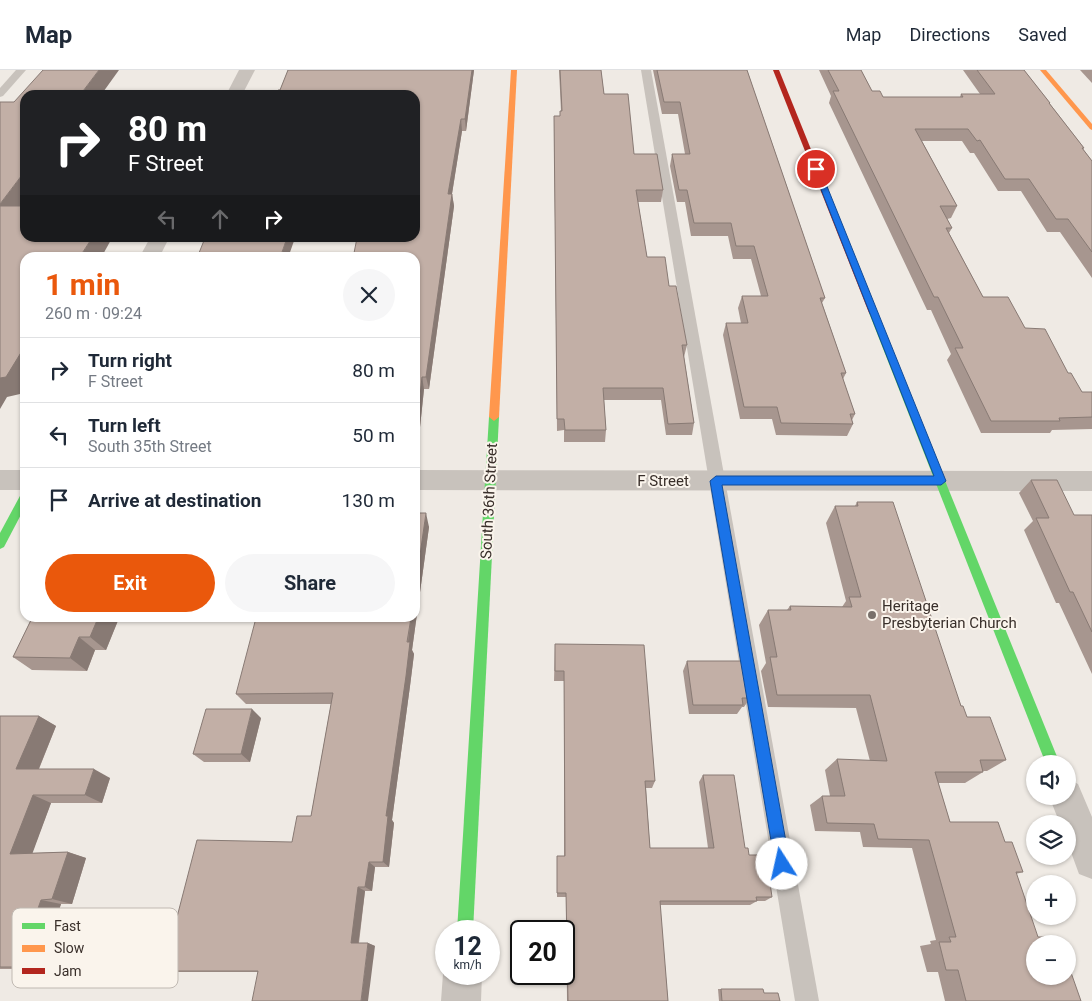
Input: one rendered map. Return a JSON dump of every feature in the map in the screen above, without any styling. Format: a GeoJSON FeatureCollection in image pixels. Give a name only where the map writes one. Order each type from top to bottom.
{"type":"FeatureCollection","features":[{"type":"Feature","properties":{"kind":"street"},"geometry":{"type":"LineString","coordinates":[[237,90],[247,70]]}},
{"type":"Feature","properties":{"kind":"street","name":"South 36th Street"},"geometry":{"type":"LineString","coordinates":[[466,920],[514,70]]}},
{"type":"Feature","properties":{"kind":"street"},"geometry":{"type":"LineString","coordinates":[[776,70],[1049,755]]}},
{"type":"Feature","properties":{"kind":"street"},"geometry":{"type":"LineString","coordinates":[[1043,70],[1092,128]]}},
{"type":"Feature","properties":{"kind":"street"},"geometry":{"type":"LineString","coordinates":[[0,480],[20,480]]}},
{"type":"Feature","properties":{"kind":"street","name":"F Street"},"geometry":{"type":"LineString","coordinates":[[420,480],[1092,481]]}},
{"type":"Feature","properties":{"kind":"street"},"geometry":{"type":"LineString","coordinates":[[0,544],[20,506]]}},
{"type":"Feature","properties":{"kind":"street"},"geometry":{"type":"LineString","coordinates":[[1070,805],[1092,861]]}},
{"type":"Feature","properties":{"kind":"street"},"geometry":{"type":"LineString","coordinates":[[461,1001],[462,985]]}},
{"type":"Feature","properties":{"kind":"lane"},"geometry":{"type":"LineString","coordinates":[[0,94],[21,70]]}},
{"type":"Feature","properties":{"kind":"lane"},"geometry":{"type":"LineString","coordinates":[[646,70],[806,1001]]}},
{"type":"Feature","properties":{"kind":"building"},"geometry":{"type":"Polygon","coordinates":[[[43,70],[99,70],[84,90],[25,90],[43,70]]]}},
{"type":"Feature","properties":{"kind":"building"},"geometry":{"type":"Polygon","coordinates":[[[288,70],[472,70],[465,119],[461,119],[448,194],[452,194],[426,377],[422,377],[420,396],[420,252],[354,252],[356,242],[420,242],[420,90],[280,90],[288,70]]]}},
{"type":"Feature","properties":{"kind":"building"},"geometry":{"type":"Polygon","coordinates":[[[560,70],[601,70],[604,94],[628,94],[634,154],[657,154],[663,190],[636,190],[647,257],[665,257],[669,286],[676,286],[687,345],[682,345],[694,423],[668,424],[663,388],[603,388],[606,430],[565,430],[564,419],[557,419],[554,116],[560,116],[560,111],[562,111],[560,70]]]}},
{"type":"Feature","properties":{"kind":"building"},"geometry":{"type":"Polygon","coordinates":[[[657,70],[747,70],[825,298],[820,298],[846,373],[841,373],[855,414],[850,414],[853,424],[781,423],[777,407],[744,407],[726,323],[748,323],[742,296],[768,296],[754,246],[736,246],[731,223],[694,223],[687,190],[679,190],[672,154],[690,154],[680,102],[664,102],[657,70]]]}},
{"type":"Feature","properties":{"kind":"building"},"geometry":{"type":"Polygon","coordinates":[[[828,70],[861,70],[872,91],[880,91],[883,97],[963,97],[961,94],[995,94],[977,70],[1024,70],[1050,103],[1092,161],[1092,252],[1068,219],[1056,219],[1029,179],[1005,179],[980,140],[977,141],[968,129],[915,129],[957,206],[940,206],[952,228],[946,228],[983,297],[1008,297],[1025,328],[1045,329],[1068,373],[1071,373],[1082,392],[1092,392],[1092,417],[1059,418],[1060,421],[991,421],[955,348],[963,348],[938,297],[934,297],[833,91],[839,91],[828,70]]]}},
{"type":"Feature","properties":{"kind":"building"},"geometry":{"type":"Polygon","coordinates":[[[20,95],[20,178],[0,204],[0,102],[14,102],[20,95]]]}},
{"type":"Feature","properties":{"kind":"building"},"geometry":{"type":"Polygon","coordinates":[[[0,206],[20,206],[20,242],[89,242],[83,252],[20,252],[20,354],[6,377],[0,378],[0,206]]]}},
{"type":"Feature","properties":{"kind":"building"},"geometry":{"type":"Polygon","coordinates":[[[203,242],[286,242],[282,252],[199,252],[203,242]]]}},
{"type":"Feature","properties":{"kind":"building"},"geometry":{"type":"Polygon","coordinates":[[[1031,480],[1057,480],[1074,515],[1092,515],[1092,632],[1073,592],[1070,592],[1036,518],[1049,518],[1031,480]]]}},
{"type":"Feature","properties":{"kind":"building"},"geometry":{"type":"Polygon","coordinates":[[[857,502],[893,502],[961,706],[963,706],[967,717],[990,717],[1006,760],[980,760],[983,772],[935,772],[950,822],[998,822],[1005,842],[1012,842],[1023,872],[1016,872],[1026,902],[1026,925],[1034,925],[1037,935],[1026,935],[1026,985],[1075,985],[1081,1001],[966,1001],[958,970],[946,970],[939,942],[951,942],[949,937],[956,937],[929,840],[878,839],[874,824],[827,823],[822,796],[845,796],[837,759],[887,761],[870,695],[777,695],[770,657],[777,657],[768,610],[791,610],[790,606],[852,607],[849,597],[861,597],[835,506],[858,506],[857,502]]]}},
{"type":"Feature","properties":{"kind":"building"},"geometry":{"type":"Polygon","coordinates":[[[420,513],[426,513],[420,555],[420,513]]]}},
{"type":"Feature","properties":{"kind":"building"},"geometry":{"type":"Polygon","coordinates":[[[30,622],[96,622],[90,637],[79,637],[70,658],[13,657],[30,622]]]}},
{"type":"Feature","properties":{"kind":"building"},"geometry":{"type":"Polygon","coordinates":[[[255,622],[410,622],[407,642],[410,642],[406,676],[386,816],[388,816],[383,862],[369,862],[365,887],[358,887],[351,943],[368,943],[361,1001],[252,1001],[258,971],[178,971],[178,913],[197,840],[292,842],[297,816],[311,816],[333,693],[236,694],[255,622]]]}},
{"type":"Feature","properties":{"kind":"building"},"geometry":{"type":"Polygon","coordinates":[[[555,644],[644,645],[655,781],[645,781],[650,848],[714,848],[703,775],[734,775],[745,848],[748,848],[749,855],[766,855],[772,897],[756,897],[757,901],[660,901],[668,1001],[568,1001],[568,985],[575,985],[575,920],[566,920],[566,893],[557,893],[557,856],[565,856],[564,671],[555,671],[555,644]]]}},
{"type":"Feature","properties":{"kind":"building"},"geometry":{"type":"Polygon","coordinates":[[[687,661],[744,661],[750,698],[742,698],[743,705],[693,705],[687,661]]]}},
{"type":"Feature","properties":{"kind":"building"},"geometry":{"type":"Polygon","coordinates":[[[206,709],[252,709],[241,754],[193,754],[206,709]]]}},
{"type":"Feature","properties":{"kind":"building"},"geometry":{"type":"Polygon","coordinates":[[[0,716],[39,716],[16,769],[94,769],[85,795],[33,795],[10,854],[68,852],[52,899],[41,900],[38,908],[12,908],[12,967],[0,967],[0,716]]]}},
{"type":"Feature","properties":{"kind":"building"},"geometry":{"type":"Polygon","coordinates":[[[721,989],[763,989],[764,993],[778,993],[780,1001],[722,1001],[721,989]]]}},
{"type":"Feature","properties":{"kind":"traffic: fast"},"geometry":{"type":"LineString","coordinates":[[873,313],[1049,755]]}},
{"type":"Feature","properties":{"kind":"traffic: fast"},"geometry":{"type":"LineString","coordinates":[[466,920],[494,417]]}},
{"type":"Feature","properties":{"kind":"traffic: fast"},"geometry":{"type":"LineString","coordinates":[[0,544],[20,506]]}},
{"type":"Feature","properties":{"kind":"traffic: slow"},"geometry":{"type":"LineString","coordinates":[[494,417],[514,70]]}},
{"type":"Feature","properties":{"kind":"traffic: slow"},"geometry":{"type":"LineString","coordinates":[[1043,70],[1092,128]]}},
{"type":"Feature","properties":{"kind":"traffic: jam"},"geometry":{"type":"LineString","coordinates":[[776,70],[873,313]]}},
{"type":"Feature","properties":{"kind":"place","name":"Heritage Presbyterian Church"},"geometry":{"type":"Point","coordinates":[872,615]}},
{"type":"Feature","properties":{"kind":"route"},"geometry":{"type":"LineString","coordinates":[[782,864],[716,481],[941,481],[816,169]]}}]}
